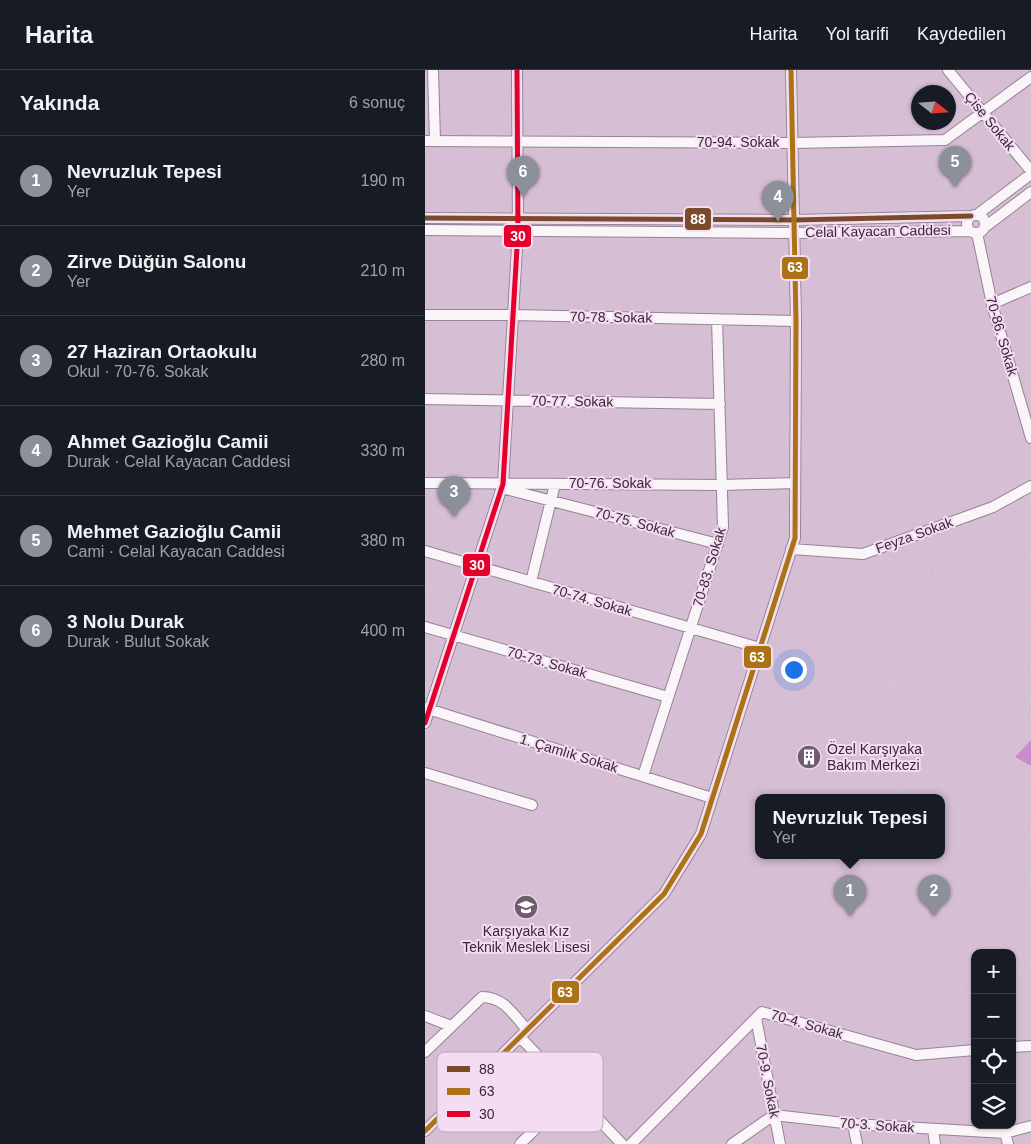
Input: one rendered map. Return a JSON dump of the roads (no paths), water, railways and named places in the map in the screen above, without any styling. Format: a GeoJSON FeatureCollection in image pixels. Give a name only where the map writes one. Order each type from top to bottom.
{"type":"FeatureCollection","features":[{"type":"Feature","properties":{"kind":"street"},"geometry":{"type":"LineString","coordinates":[[430,141],[433,70]]}},
{"type":"Feature","properties":{"kind":"street"},"geometry":{"type":"LineString","coordinates":[[425,723],[427,709],[454,635],[503,486],[519,231],[517,70]]}},
{"type":"Feature","properties":{"kind":"street"},"geometry":{"type":"LineString","coordinates":[[504,1052],[664,894],[701,834],[795,538],[796,321],[791,70]]}},
{"type":"Feature","properties":{"kind":"street","name":"Çise Sokak"},"geometry":{"type":"LineString","coordinates":[[949,70],[1031,173]]}},
{"type":"Feature","properties":{"kind":"street","name":"70-94. Sokak"},"geometry":{"type":"LineString","coordinates":[[430,141],[793,143],[945,140],[1031,77]]}},
{"type":"Feature","properties":{"kind":"street"},"geometry":{"type":"LineString","coordinates":[[978,231],[967,225],[974,215],[1031,173]]}},
{"type":"Feature","properties":{"kind":"street"},"geometry":{"type":"LineString","coordinates":[[978,231],[1031,192]]}},
{"type":"Feature","properties":{"kind":"street"},"geometry":{"type":"LineString","coordinates":[[974,215],[984,218],[978,231]]}},
{"type":"Feature","properties":{"kind":"street","name":"Celal Kayacan Caddesi"},"geometry":{"type":"LineString","coordinates":[[425,218],[795,220],[974,215]]}},
{"type":"Feature","properties":{"kind":"street","name":"Celal Kayacan Caddesi"},"geometry":{"type":"LineString","coordinates":[[425,230],[795,233],[978,231]]}},
{"type":"Feature","properties":{"kind":"street","name":"70-86. Sokak"},"geometry":{"type":"LineString","coordinates":[[978,231],[992,304],[1031,438]]}},
{"type":"Feature","properties":{"kind":"street"},"geometry":{"type":"LineString","coordinates":[[992,304],[1031,287]]}},
{"type":"Feature","properties":{"kind":"street","name":"70-78. Sokak"},"geometry":{"type":"LineString","coordinates":[[425,315],[796,321]]}},
{"type":"Feature","properties":{"kind":"street","name":"70-83. Sokak"},"geometry":{"type":"LineString","coordinates":[[643,776],[723,527],[717,319]]}},
{"type":"Feature","properties":{"kind":"street","name":"70-77. Sokak"},"geometry":{"type":"LineString","coordinates":[[425,399],[720,404]]}},
{"type":"Feature","properties":{"kind":"street","name":"70-76. Sokak"},"geometry":{"type":"LineString","coordinates":[[425,483],[503,486],[795,483]]}},
{"type":"Feature","properties":{"kind":"street"},"geometry":{"type":"LineString","coordinates":[[531,582],[555,484]]}},
{"type":"Feature","properties":{"kind":"street","name":"70-75. Sokak"},"geometry":{"type":"LineString","coordinates":[[503,486],[552,501],[718,544]]}},
{"type":"Feature","properties":{"kind":"street","name":"Feyza Sokak"},"geometry":{"type":"LineString","coordinates":[[791,548],[863,554],[993,507],[1031,486]]}},
{"type":"Feature","properties":{"kind":"street","name":"70-74. Sokak"},"geometry":{"type":"LineString","coordinates":[[425,551],[760,648]]}},
{"type":"Feature","properties":{"kind":"street","name":"70-73. Sokak"},"geometry":{"type":"LineString","coordinates":[[425,627],[668,697]]}},
{"type":"Feature","properties":{"kind":"street","name":"1. Çamlık Sokak"},"geometry":{"type":"LineString","coordinates":[[427,709],[712,798]]}},
{"type":"Feature","properties":{"kind":"street"},"geometry":{"type":"LineString","coordinates":[[425,774],[532,805]]}},
{"type":"Feature","properties":{"kind":"street"},"geometry":{"type":"LineString","coordinates":[[425,1052],[482,996],[502,1001],[523,1033],[539,1052]]}},
{"type":"Feature","properties":{"kind":"street","name":"70-4. Sokak"},"geometry":{"type":"LineString","coordinates":[[631,1144],[762,1012],[916,1054],[971,1050]]}},
{"type":"Feature","properties":{"kind":"street"},"geometry":{"type":"LineString","coordinates":[[425,1016],[451,1026]]}},
{"type":"Feature","properties":{"kind":"street","name":"70-9. Sokak"},"geometry":{"type":"LineString","coordinates":[[756,1018],[780,1144]]}},
{"type":"Feature","properties":{"kind":"street"},"geometry":{"type":"LineString","coordinates":[[1016,1047],[1031,1046]]}},
{"type":"Feature","properties":{"kind":"street"},"geometry":{"type":"LineString","coordinates":[[732,1144],[774,1115]]}},
{"type":"Feature","properties":{"kind":"street","name":"70-3. Sokak"},"geometry":{"type":"LineString","coordinates":[[774,1115],[853,1124],[1005,1133],[1031,1126]]}},
{"type":"Feature","properties":{"kind":"street"},"geometry":{"type":"LineString","coordinates":[[425,1131],[437,1119]]}},
{"type":"Feature","properties":{"kind":"street"},"geometry":{"type":"LineString","coordinates":[[603,1124],[622,1144]]}},
{"type":"Feature","properties":{"kind":"street"},"geometry":{"type":"LineString","coordinates":[[853,1124],[857,1144]]}},
{"type":"Feature","properties":{"kind":"street"},"geometry":{"type":"LineString","coordinates":[[933,1129],[935,1144]]}},
{"type":"Feature","properties":{"kind":"street"},"geometry":{"type":"LineString","coordinates":[[520,1144],[532,1132]]}},
{"type":"Feature","properties":{"kind":"street"},"geometry":{"type":"LineString","coordinates":[[1005,1133],[1008,1144]]}},
{"type":"Feature","properties":{"kind":"place","name":"Mehmet Gazioğlu Camii"},"geometry":{"type":"Point","coordinates":[955,187]}},
{"type":"Feature","properties":{"kind":"place","name":"3 Nolu Durak"},"geometry":{"type":"Point","coordinates":[523,197]}},
{"type":"Feature","properties":{"kind":"place","name":"Ahmet Gazioğlu Camii"},"geometry":{"type":"Point","coordinates":[778,222]}},
{"type":"Feature","properties":{"kind":"place","name":"27 Haziran Ortaokulu"},"geometry":{"type":"Point","coordinates":[454,517]}},
{"type":"Feature","properties":{"kind":"place","name":"Özel Karşıyaka Bakım Merkezi"},"geometry":{"type":"Point","coordinates":[809,757]}},
{"type":"Feature","properties":{"kind":"place","name":"Karşıyaka Kız Teknik Meslek Lisesi"},"geometry":{"type":"Point","coordinates":[526,907]}},
{"type":"Feature","properties":{"kind":"place","name":"Nevruzluk Tepesi"},"geometry":{"type":"Point","coordinates":[850,916]}},
{"type":"Feature","properties":{"kind":"place","name":"Zirve Düğün Salonu"},"geometry":{"type":"Point","coordinates":[934,916]}}]}
